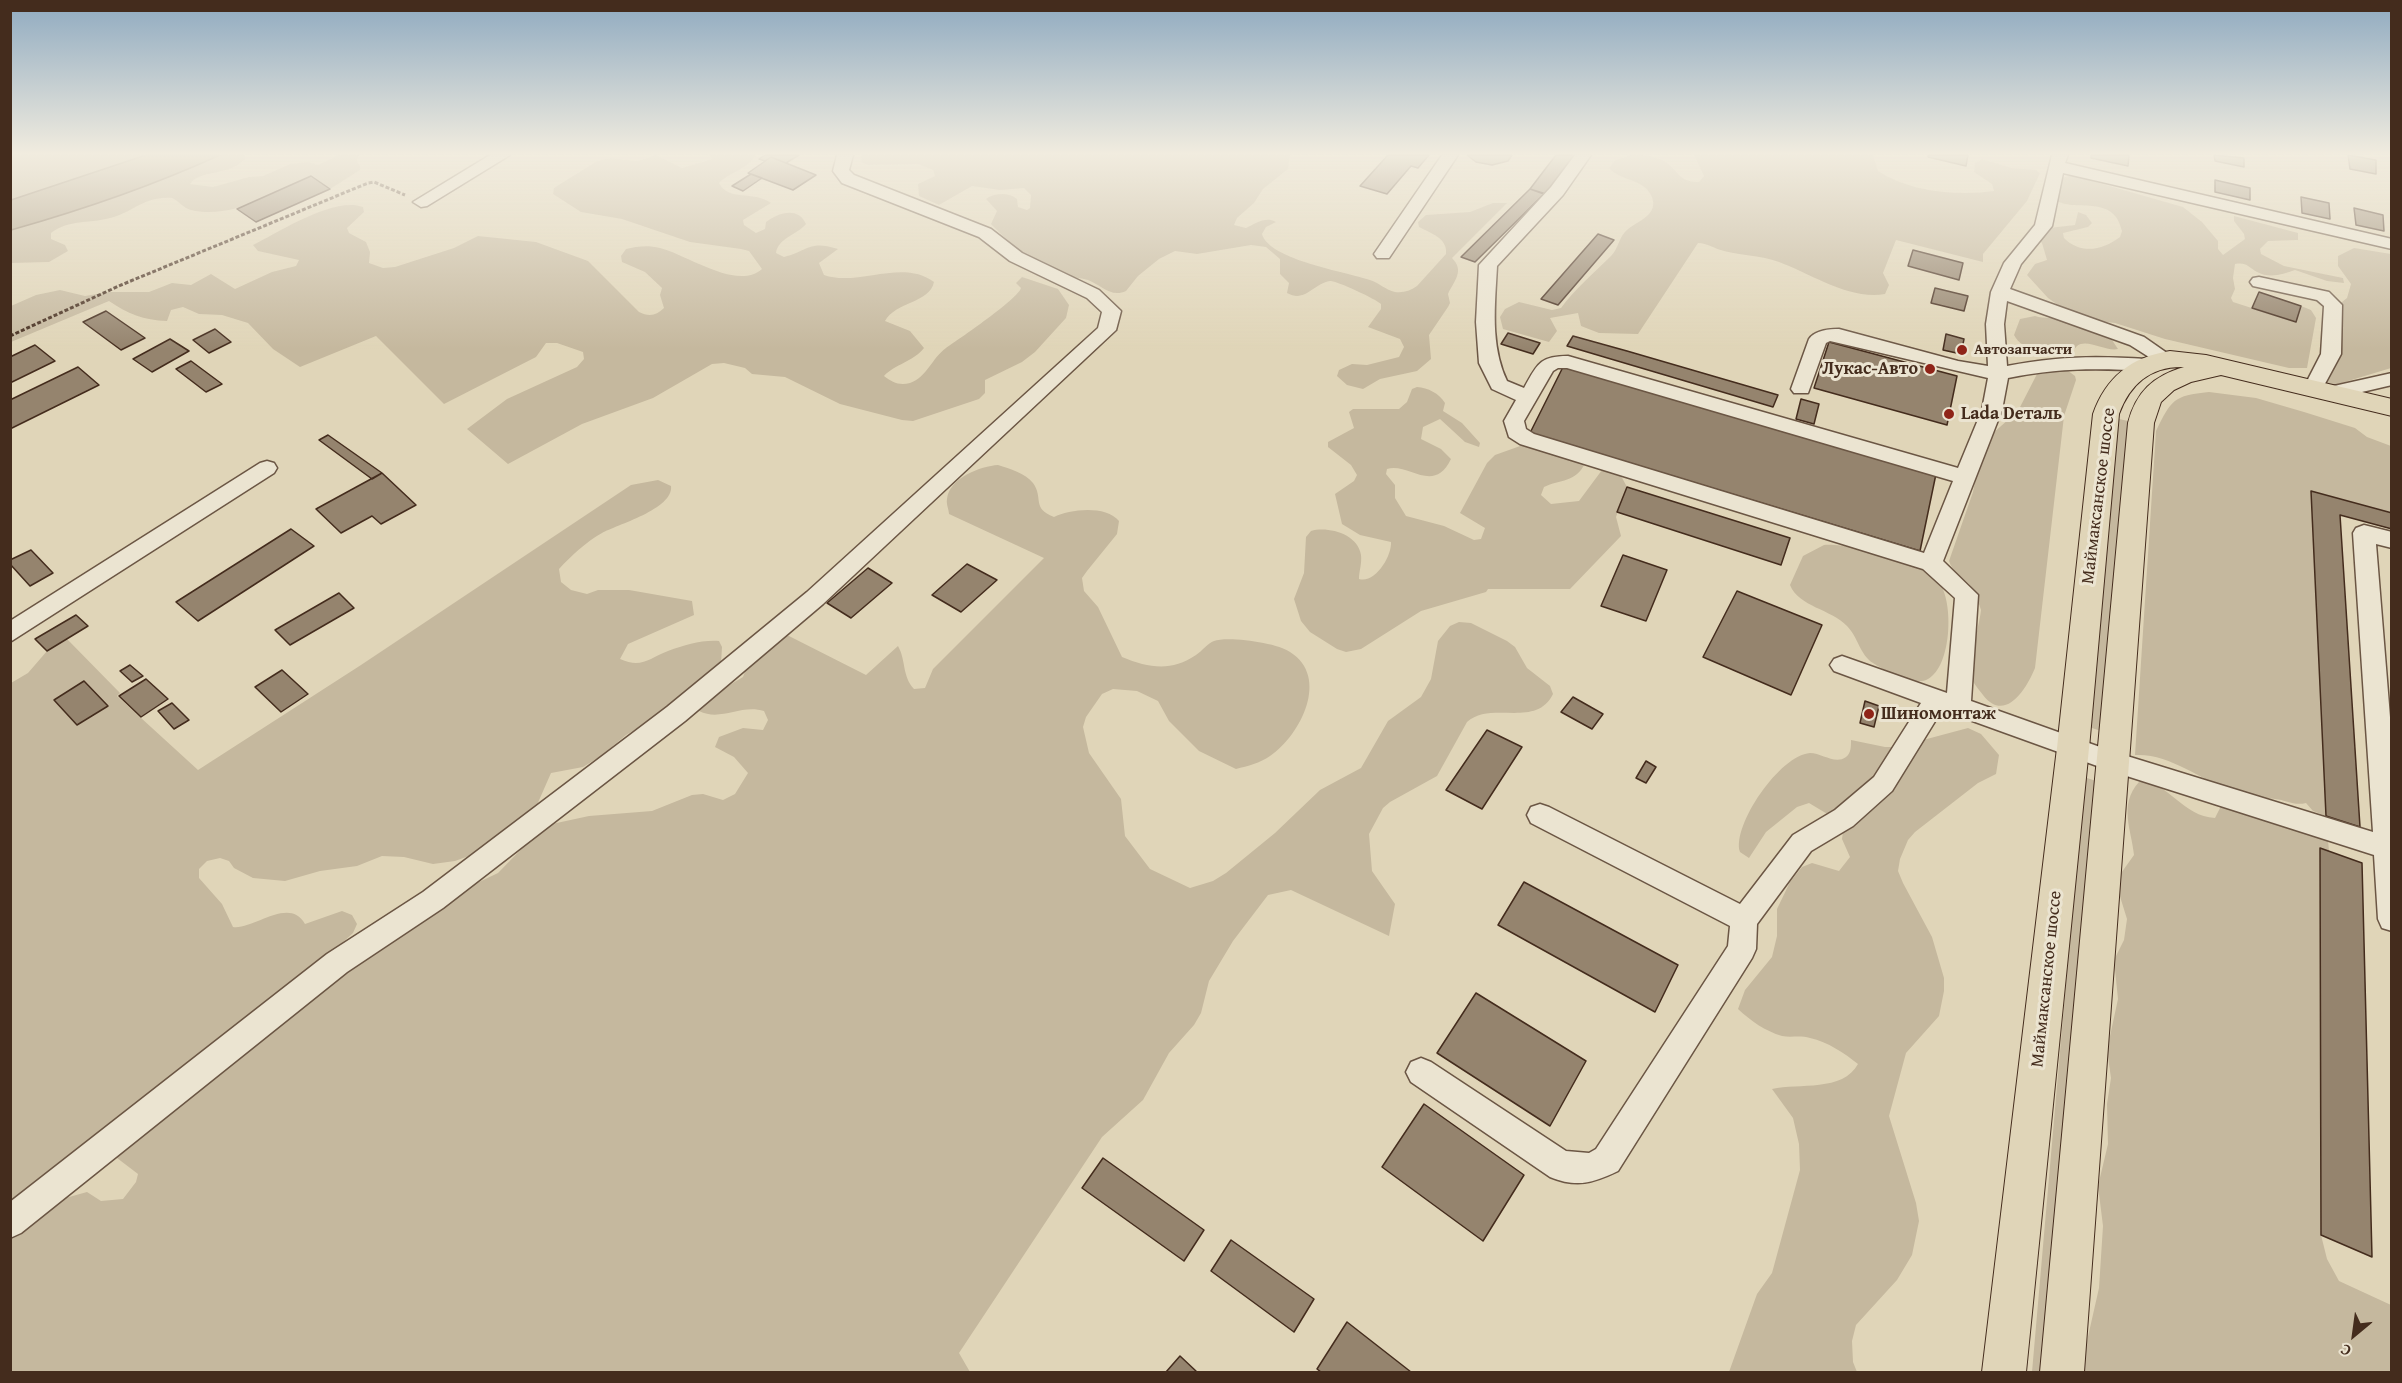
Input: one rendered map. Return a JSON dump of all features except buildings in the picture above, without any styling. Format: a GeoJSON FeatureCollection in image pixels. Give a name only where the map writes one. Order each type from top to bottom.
{"type":"FeatureCollection","features":[{"type":"Feature","properties":{"kind":"main road"},"geometry":{"type":"LineString","coordinates":[[2157,363],[2236,370],[2391,408]]}},
{"type":"Feature","properties":{"kind":"main road","name":"Маймаксанское шоссе"},"geometry":{"type":"LineString","coordinates":[[2004,1372],[2073,748],[2106,414],[2110,400],[2119,385],[2157,363]]}},
{"type":"Feature","properties":{"kind":"main road","name":"Маймаксанское шоссе"},"geometry":{"type":"LineString","coordinates":[[2062,1372],[2110,762],[2140,423],[2145,405],[2158,389],[2192,372],[2236,370]]}},
{"type":"Feature","properties":{"kind":"street"},"geometry":{"type":"LineString","coordinates":[[10,1222],[337,963],[433,900],[676,714],[815,598],[1107,330],[1112,311],[1093,294],[1016,257],[985,233],[951,220]]}},
{"type":"Feature","properties":{"kind":"street"},"geometry":{"type":"LineString","coordinates":[[1383,254],[1406,220]]}},
{"type":"Feature","properties":{"kind":"street"},"geometry":{"type":"LineString","coordinates":[[1529,398],[1499,385],[1490,363],[1485,322],[1488,265],[1530,220]]}},
{"type":"Feature","properties":{"kind":"street"},"geometry":{"type":"LineString","coordinates":[[1931,563],[1996,404],[2000,374],[1995,324],[2000,292],[2013,262],[2043,226],[2044,220]]}},
{"type":"Feature","properties":{"kind":"street"},"geometry":{"type":"LineString","coordinates":[[2293,220],[2391,244]]}},
{"type":"Feature","properties":{"kind":"street"},"geometry":{"type":"LineString","coordinates":[[2259,282],[2323,296],[2333,304],[2331,354],[2322,391],[2391,379]]}},
{"type":"Feature","properties":{"kind":"street"},"geometry":{"type":"LineString","coordinates":[[2000,292],[2137,341],[2157,363]]}},
{"type":"Feature","properties":{"kind":"street"},"geometry":{"type":"LineString","coordinates":[[1801,389],[1818,339],[1828,335],[1839,335],[1959,367],[2000,374],[2046,364],[2088,361],[2157,363]]}},
{"type":"Feature","properties":{"kind":"street"},"geometry":{"type":"LineString","coordinates":[[1421,1072],[1561,1166],[1590,1168],[1607,1160],[1742,950],[1744,920],[1802,843],[1844,818],[1883,784],[1947,703],[1967,595],[1931,563],[1527,439],[1516,432],[1514,421],[1546,368],[1554,362],[1568,362],[1965,477]]}},
{"type":"Feature","properties":{"kind":"street"},"geometry":{"type":"LineString","coordinates":[[10,633],[267,468]]}},
{"type":"Feature","properties":{"kind":"street"},"geometry":{"type":"LineString","coordinates":[[2391,540],[2364,533],[2387,798],[2391,919]]}},
{"type":"Feature","properties":{"kind":"street"},"geometry":{"type":"LineString","coordinates":[[1842,665],[2110,762],[2390,848]]}},
{"type":"Feature","properties":{"kind":"street"},"geometry":{"type":"LineString","coordinates":[[1540,815],[1744,920]]}},
{"type":"Feature","properties":{"kind":"path"},"geometry":{"type":"LineString","coordinates":[[10,336],[121,285],[280,220]]}},
{"type":"Feature","properties":{"kind":"shaded area"},"geometry":{"type":"Polygon","coordinates":[[[11,220],[46,220],[11,230],[11,220]]]}},
{"type":"Feature","properties":{"kind":"shaded area"},"geometry":{"type":"Polygon","coordinates":[[[46,220],[104,220],[72,224],[51,233],[51,239],[65,245],[68,251],[49,262],[11,263],[11,230],[46,220]]]}},
{"type":"Feature","properties":{"kind":"shaded area"},"geometry":{"type":"Polygon","coordinates":[[[302,220],[356,220],[347,228],[349,233],[366,242],[370,252],[369,263],[383,268],[395,267],[454,248],[478,236],[536,242],[588,261],[639,312],[646,315],[658,313],[664,308],[660,295],[662,288],[645,272],[622,262],[621,256],[626,249],[652,246],[726,274],[739,276],[752,275],[762,269],[749,251],[690,242],[624,220],[744,220],[744,225],[756,233],[765,229],[766,222],[770,220],[803,220],[806,224],[784,240],[776,253],[784,257],[810,247],[829,246],[838,249],[819,263],[824,275],[851,278],[909,272],[922,275],[934,282],[926,294],[896,310],[885,321],[910,331],[924,348],[915,357],[884,376],[902,384],[916,380],[941,352],[1010,301],[1021,288],[1016,283],[1022,277],[1058,289],[1069,305],[1066,318],[1035,352],[1022,362],[985,380],[985,393],[979,399],[913,421],[840,404],[785,377],[752,374],[745,368],[724,363],[712,364],[653,398],[582,424],[508,464],[467,429],[507,399],[577,367],[584,359],[583,352],[557,343],[546,343],[536,357],[444,404],[376,336],[300,367],[273,349],[248,323],[222,315],[199,314],[183,307],[171,310],[167,321],[136,316],[109,301],[11,342],[11,306],[36,295],[60,290],[85,296],[109,292],[149,292],[172,283],[191,285],[211,274],[235,289],[272,272],[296,266],[299,260],[258,251],[253,245],[302,220]]]}},
{"type":"Feature","properties":{"kind":"shaded area"},"geometry":{"type":"Polygon","coordinates":[[[993,220],[1236,220],[1234,225],[1246,228],[1264,220],[1272,220],[1276,222],[1266,227],[1262,234],[1268,243],[1279,251],[1310,264],[1370,280],[1398,292],[1417,286],[1446,254],[1446,248],[1441,240],[1419,227],[1418,222],[1421,220],[1490,220],[1452,258],[1458,267],[1458,272],[1448,294],[1450,303],[1429,335],[1431,359],[1417,371],[1380,379],[1363,389],[1347,385],[1337,376],[1339,370],[1352,364],[1367,365],[1399,357],[1404,347],[1400,339],[1368,327],[1381,309],[1381,304],[1356,290],[1330,281],[1299,296],[1287,293],[1289,283],[1280,274],[1280,259],[1266,247],[1251,245],[1197,254],[1175,251],[1159,259],[1138,276],[1126,291],[1116,293],[1088,280],[1071,277],[1036,262],[1008,241],[991,224],[993,220]]]}},
{"type":"Feature","properties":{"kind":"shaded area"},"geometry":{"type":"Polygon","coordinates":[[[1642,220],[2012,220],[1983,254],[1983,262],[1896,240],[1883,273],[1889,285],[1885,294],[1871,295],[1844,290],[1772,260],[1731,253],[1698,243],[1638,334],[1599,333],[1581,326],[1578,313],[1550,318],[1557,331],[1549,342],[1503,329],[1500,317],[1505,309],[1519,302],[1552,310],[1561,308],[1613,253],[1621,237],[1629,228],[1642,220]]]}},
{"type":"Feature","properties":{"kind":"shaded area"},"geometry":{"type":"Polygon","coordinates":[[[2076,220],[2089,220],[2092,223],[2088,227],[2063,233],[2064,238],[2078,247],[2092,249],[2106,245],[2120,237],[2122,231],[2118,220],[2199,220],[2218,241],[2218,249],[2223,255],[2245,239],[2234,220],[2247,220],[2298,233],[2298,240],[2268,241],[2260,249],[2261,254],[2284,266],[2343,278],[2344,283],[2327,281],[2295,270],[2267,275],[2245,264],[2235,264],[2233,278],[2235,289],[2231,298],[2233,302],[2295,322],[2301,306],[2311,310],[2316,318],[2307,368],[2289,368],[2165,339],[2115,323],[2091,320],[2068,312],[2048,298],[2027,275],[2035,264],[2047,260],[2042,243],[2036,237],[2049,228],[2075,225],[2076,220]]]}},
{"type":"Feature","properties":{"kind":"shaded area"},"geometry":{"type":"Polygon","coordinates":[[[2354,248],[2391,254],[2391,368],[2335,385],[2319,380],[2337,306],[2347,298],[2351,284],[2338,266],[2338,256],[2354,248]]]}},
{"type":"Feature","properties":{"kind":"shaded area"},"geometry":{"type":"Polygon","coordinates":[[[2035,316],[2070,321],[2112,340],[2118,349],[2081,344],[2071,353],[2031,349],[2024,346],[2014,335],[2020,319],[2035,316]]]}},
{"type":"Feature","properties":{"kind":"shaded area"},"geometry":{"type":"Polygon","coordinates":[[[2049,369],[2067,370],[2075,376],[2076,380],[2064,416],[2035,668],[2021,693],[2014,700],[1999,706],[1991,703],[1983,695],[1972,678],[1971,660],[1981,610],[1973,589],[1954,571],[1949,561],[1973,492],[1978,466],[1992,434],[2018,411],[2037,374],[2049,369]]]}},
{"type":"Feature","properties":{"kind":"shaded area"},"geometry":{"type":"Polygon","coordinates":[[[1417,387],[1440,396],[1445,403],[1443,411],[1462,423],[1480,443],[1479,447],[1465,442],[1440,419],[1423,427],[1421,439],[1441,449],[1451,459],[1437,475],[1421,475],[1395,468],[1387,469],[1386,474],[1395,485],[1395,498],[1406,516],[1444,526],[1474,540],[1481,539],[1485,528],[1460,513],[1487,463],[1495,455],[1523,445],[1549,453],[1578,458],[1585,463],[1572,477],[1544,487],[1541,495],[1551,504],[1579,501],[1602,470],[1620,474],[1627,487],[1616,517],[1621,536],[1570,589],[1488,589],[1486,592],[1421,611],[1361,649],[1346,652],[1310,632],[1301,621],[1294,599],[1304,573],[1306,537],[1311,531],[1326,530],[1348,537],[1359,548],[1361,555],[1359,579],[1371,577],[1381,568],[1389,554],[1391,542],[1360,535],[1342,524],[1335,494],[1354,481],[1357,475],[1351,465],[1328,447],[1328,442],[1354,428],[1349,412],[1353,409],[1399,409],[1407,402],[1412,389],[1417,387]]]}},
{"type":"Feature","properties":{"kind":"shaded area"},"geometry":{"type":"Polygon","coordinates":[[[2209,392],[2256,398],[2304,412],[2355,428],[2367,437],[2391,446],[2391,514],[2311,492],[2318,594],[2326,816],[2313,811],[2306,803],[2236,793],[2172,762],[2148,755],[2135,755],[2156,431],[2175,401],[2188,395],[2209,392]]]}},
{"type":"Feature","properties":{"kind":"shaded area"},"geometry":{"type":"Polygon","coordinates":[[[2119,419],[2128,421],[2101,731],[2089,727],[2119,419]]]}},
{"type":"Feature","properties":{"kind":"shaded area"},"geometry":{"type":"Polygon","coordinates":[[[998,465],[1017,472],[1033,483],[1040,506],[1047,514],[1054,517],[1069,512],[1088,510],[1106,512],[1119,521],[1117,534],[1082,578],[1084,591],[1098,607],[1122,657],[1151,666],[1169,666],[1196,655],[1214,641],[1241,640],[1264,643],[1290,652],[1302,663],[1308,676],[1307,706],[1292,734],[1281,747],[1266,758],[1236,769],[1199,751],[1169,721],[1158,701],[1137,691],[1113,689],[1102,694],[1086,717],[1083,727],[1089,753],[1121,799],[1125,836],[1150,869],[1190,888],[1213,881],[1226,873],[1275,833],[1320,790],[1361,768],[1388,721],[1421,697],[1431,679],[1438,641],[1450,626],[1459,622],[1471,623],[1507,641],[1515,647],[1527,668],[1550,686],[1553,694],[1536,710],[1488,713],[1467,722],[1437,776],[1383,808],[1369,834],[1372,871],[1395,904],[1389,936],[1291,890],[1268,895],[1233,941],[1209,981],[1201,1013],[1194,1025],[1169,1053],[1143,1100],[1102,1137],[959,1353],[970,1372],[11,1372],[11,1234],[62,1199],[87,1192],[101,1201],[123,1199],[136,1182],[138,1174],[117,1158],[116,1151],[225,1059],[456,893],[498,873],[540,830],[552,824],[589,816],[652,811],[692,795],[703,794],[723,800],[735,794],[748,773],[734,757],[715,747],[719,737],[743,728],[763,730],[768,720],[764,711],[755,709],[715,715],[707,714],[699,711],[701,702],[743,677],[755,658],[773,642],[787,635],[866,675],[898,646],[910,684],[914,689],[925,688],[933,669],[1044,558],[949,514],[947,499],[953,485],[975,471],[998,465]]]}},
{"type":"Feature","properties":{"kind":"shaded area"},"geometry":{"type":"Polygon","coordinates":[[[658,480],[671,486],[663,502],[643,515],[602,533],[585,545],[559,569],[561,582],[571,590],[587,594],[598,590],[629,590],[692,601],[694,615],[628,644],[620,659],[640,663],[687,645],[719,641],[722,647],[721,663],[655,718],[626,735],[601,756],[583,767],[551,773],[533,814],[477,853],[455,861],[433,864],[404,857],[382,856],[357,866],[320,871],[285,881],[253,878],[234,868],[229,861],[220,858],[207,861],[199,869],[199,878],[222,904],[233,927],[241,927],[281,913],[298,916],[305,924],[342,911],[352,915],[357,924],[353,933],[306,976],[11,1214],[11,683],[28,673],[47,651],[67,639],[120,693],[117,696],[198,770],[361,665],[631,485],[658,480]]]}},
{"type":"Feature","properties":{"kind":"shaded area"},"geometry":{"type":"Polygon","coordinates":[[[1824,545],[1851,547],[1885,555],[1918,567],[1931,574],[1939,582],[1947,604],[1948,633],[1942,661],[1936,672],[1928,679],[1908,680],[1873,663],[1865,655],[1847,626],[1800,598],[1794,592],[1790,585],[1803,556],[1824,545]]]}},
{"type":"Feature","properties":{"kind":"shaded area"},"geometry":{"type":"Polygon","coordinates":[[[1968,728],[1981,734],[1999,755],[1996,774],[1978,783],[1915,832],[1908,840],[1898,871],[1932,937],[1944,978],[1939,1016],[1906,1053],[1889,1116],[1916,1203],[1919,1221],[1912,1255],[1897,1280],[1856,1325],[1852,1341],[1853,1362],[1857,1372],[1729,1372],[1757,1294],[1772,1273],[1800,1170],[1799,1144],[1793,1118],[1772,1089],[1831,1083],[1851,1073],[1858,1064],[1823,1042],[1806,1037],[1782,1036],[1770,1031],[1738,1009],[1745,990],[1772,957],[1777,936],[1777,909],[1790,882],[1802,867],[1812,863],[1839,871],[1850,857],[1842,839],[1843,831],[1829,815],[1809,803],[1797,807],[1766,832],[1749,858],[1740,852],[1739,840],[1743,825],[1761,793],[1773,778],[1798,757],[1810,753],[1837,760],[1849,754],[1851,740],[1885,747],[1897,747],[1968,728]]]}},
{"type":"Feature","properties":{"kind":"shaded area"},"geometry":{"type":"Polygon","coordinates":[[[2084,777],[2096,781],[2049,1372],[2032,1372],[2084,777]]]}},
{"type":"Feature","properties":{"kind":"shaded area"},"geometry":{"type":"Polygon","coordinates":[[[2139,782],[2158,786],[2193,812],[2203,816],[2215,818],[2222,804],[2328,840],[2329,851],[2320,849],[2321,1235],[2327,1259],[2339,1281],[2391,1305],[2391,1372],[2080,1372],[2099,1288],[2103,1226],[2098,1186],[2108,1144],[2107,1104],[2111,1078],[2107,1050],[2118,999],[2114,960],[2124,940],[2127,919],[2118,890],[2119,876],[2134,855],[2128,809],[2129,800],[2139,782]]]}},
{"type":"Feature","properties":{"kind":"place","name":"Автозапчасти"},"geometry":{"type":"Point","coordinates":[1962,350]}},
{"type":"Feature","properties":{"kind":"place","name":"Лукас-Авто"},"geometry":{"type":"Point","coordinates":[1930,369]}},
{"type":"Feature","properties":{"kind":"place","name":"Lada Dеталь"},"geometry":{"type":"Point","coordinates":[1949,414]}},
{"type":"Feature","properties":{"kind":"place","name":"Шиномонтаж"},"geometry":{"type":"Point","coordinates":[1869,714]}}]}
